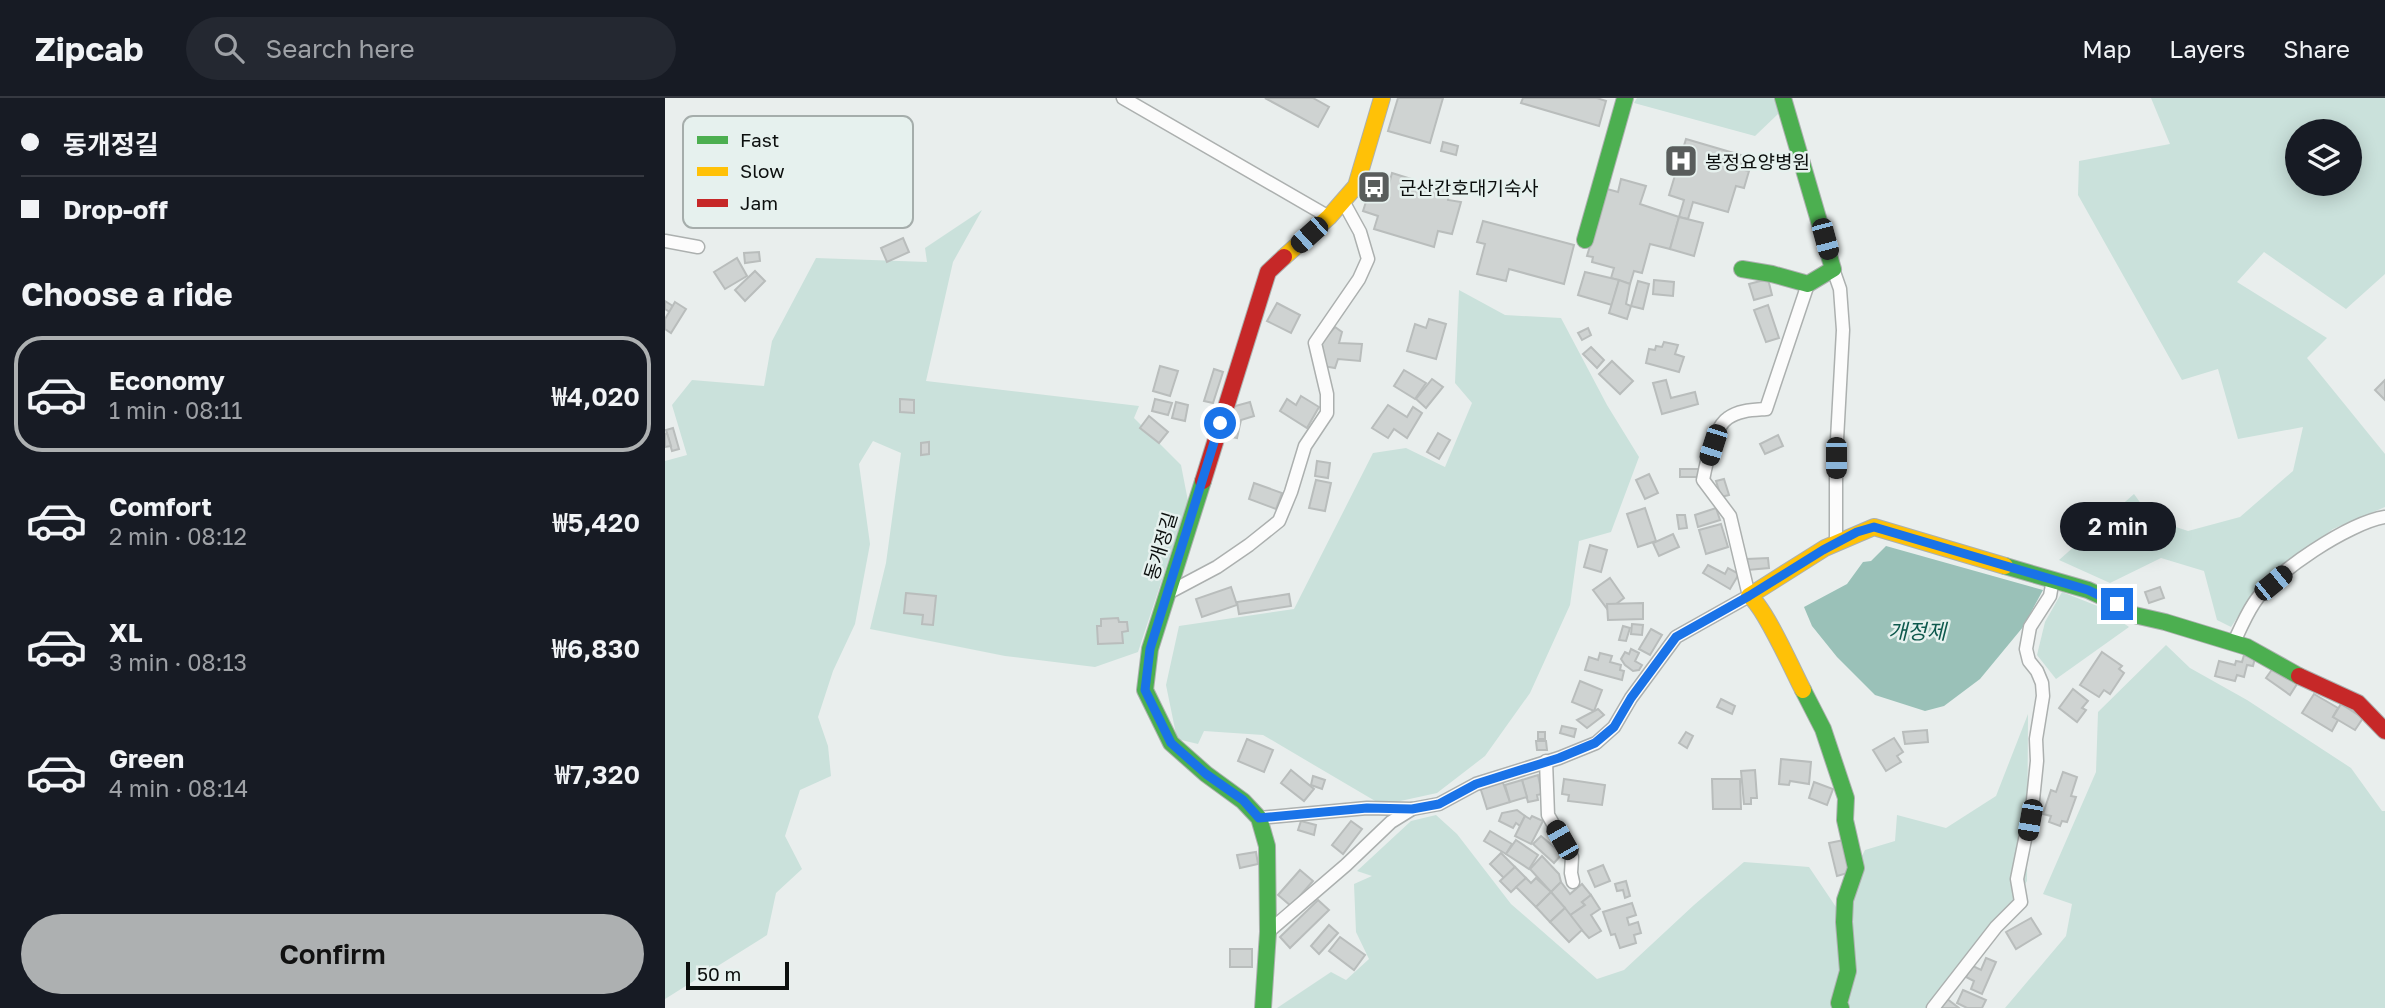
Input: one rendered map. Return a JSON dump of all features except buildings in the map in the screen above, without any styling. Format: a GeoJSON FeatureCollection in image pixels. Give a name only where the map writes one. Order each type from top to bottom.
{"type":"FeatureCollection","features":[{"type":"Feature","properties":{"kind":"street"},"geometry":{"type":"LineString","coordinates":[[1123,98],[1329,217]]}},
{"type":"Feature","properties":{"kind":"street","name":"동개정길"},"geometry":{"type":"LineString","coordinates":[[1259,818],[1243,800],[1206,774],[1171,743],[1145,690],[1150,649],[1268,272],[1329,217],[1356,186],[1382,98]]}},
{"type":"Feature","properties":{"kind":"street"},"geometry":{"type":"LineString","coordinates":[[1585,240],[1625,98]]}},
{"type":"Feature","properties":{"kind":"street"},"geometry":{"type":"LineString","coordinates":[[1783,98],[1840,289],[1843,330],[1836,458],[1836,544]]}},
{"type":"Feature","properties":{"kind":"street"},"geometry":{"type":"LineString","coordinates":[[1168,593],[1217,567],[1279,521],[1305,446],[1327,413],[1327,394],[1315,343],[1359,279],[1368,259],[1360,232],[1343,201]]}},
{"type":"Feature","properties":{"kind":"street"},"geometry":{"type":"LineString","coordinates":[[665,240],[698,247]]}},
{"type":"Feature","properties":{"kind":"street"},"geometry":{"type":"LineString","coordinates":[[1742,269],[1808,284]]}},
{"type":"Feature","properties":{"kind":"street"},"geometry":{"type":"LineString","coordinates":[[1749,596],[1730,516],[1703,480],[1706,465],[1719,428],[1726,419],[1742,412],[1766,409],[1808,284],[1833,269]]}},
{"type":"Feature","properties":{"kind":"street"},"geometry":{"type":"LineString","coordinates":[[2234,642],[2254,602],[2273,583],[2340,534],[2370,520],[2385,517]]}},
{"type":"Feature","properties":{"kind":"street"},"geometry":{"type":"LineString","coordinates":[[1263,1008],[1268,932],[1267,846],[1259,818],[1367,808],[1412,809],[1439,804],[1476,784],[1595,743],[1614,727],[1631,698],[1676,637],[1749,596],[1798,564],[1857,532],[1874,527],[2098,593],[2130,614],[2247,647],[2301,677],[2358,703],[2385,731]]}},
{"type":"Feature","properties":{"kind":"street"},"geometry":{"type":"LineString","coordinates":[[1933,1008],[1996,927],[2021,902],[2017,879],[2033,800],[2036,739],[2043,696],[2042,682],[2029,661],[2026,649],[2030,627],[2050,596],[2053,579]]}},
{"type":"Feature","properties":{"kind":"street"},"geometry":{"type":"LineString","coordinates":[[1749,596],[1754,598],[1823,729],[1846,798],[1845,820],[1856,868],[1845,900],[1848,971],[1839,1003],[1841,1008]]}},
{"type":"Feature","properties":{"kind":"street"},"geometry":{"type":"LineString","coordinates":[[1546,761],[1548,815],[1572,857],[1573,881]]}},
{"type":"Feature","properties":{"kind":"street"},"geometry":{"type":"LineString","coordinates":[[1268,932],[1391,822],[1412,809]]}},
{"type":"Feature","properties":{"kind":"shaded area"},"geometry":{"type":"Polygon","coordinates":[[[1637,98],[1774,98],[1779,113],[1755,136],[1634,103],[1637,98]]]}},
{"type":"Feature","properties":{"kind":"shaded area"},"geometry":{"type":"Polygon","coordinates":[[[2151,98],[2385,98],[2385,274],[2346,309],[2264,252],[2237,282],[2327,338],[2307,358],[2385,454],[2385,507],[2333,529],[2259,585],[2231,627],[2217,620],[2204,571],[2161,558],[2110,583],[2059,560],[2134,494],[2152,519],[2188,531],[2240,517],[2293,471],[2303,427],[2238,439],[2218,369],[2182,380],[2078,195],[2079,161],[2170,144],[2151,98]]]}},
{"type":"Feature","properties":{"kind":"shaded area"},"geometry":{"type":"Polygon","coordinates":[[[982,210],[953,262],[926,381],[1139,406],[1134,418],[1181,465],[1188,501],[1138,652],[1095,667],[1005,656],[870,629],[886,563],[901,453],[873,441],[859,464],[870,544],[855,624],[833,671],[818,717],[828,746],[831,776],[800,790],[785,836],[802,869],[776,893],[767,935],[665,999],[665,461],[687,455],[672,405],[692,380],[764,386],[772,341],[816,258],[927,262],[925,248],[982,210]]]}},
{"type":"Feature","properties":{"kind":"shaded area"},"geometry":{"type":"Polygon","coordinates":[[[1459,290],[1505,315],[1561,318],[1607,405],[1639,457],[1611,532],[1579,541],[1570,605],[1530,693],[1485,756],[1437,793],[1382,805],[1263,735],[1204,731],[1198,744],[1177,739],[1166,685],[1179,626],[1294,609],[1373,453],[1406,448],[1445,467],[1472,403],[1455,383],[1459,290]]]}},
{"type":"Feature","properties":{"kind":"shaded area"},"geometry":{"type":"Polygon","coordinates":[[[2062,592],[2100,607],[2129,627],[2056,679],[2037,655],[2045,622],[2062,592]]]}},
{"type":"Feature","properties":{"kind":"shaded area"},"geometry":{"type":"Polygon","coordinates":[[[2166,645],[2190,668],[2247,700],[2351,768],[2382,811],[2385,811],[2385,1008],[2005,1008],[2066,936],[2072,904],[2043,894],[2096,772],[2098,712],[2166,645]]]}},
{"type":"Feature","properties":{"kind":"shaded area"},"geometry":{"type":"Polygon","coordinates":[[[2028,714],[2027,881],[1942,1008],[1277,1008],[1331,972],[1346,980],[1369,959],[1356,932],[1354,884],[1372,876],[1357,871],[1411,821],[1436,815],[1457,834],[1511,904],[1597,979],[1624,970],[1744,862],[1809,867],[1836,907],[1865,850],[1895,841],[1897,815],[1946,828],[1996,796],[2028,714]]]}},
{"type":"Feature","properties":{"kind":"water","name":"개정제"},"geometry":{"type":"Polygon","coordinates":[[[1886,546],[2043,590],[2023,627],[1980,679],[1944,706],[1925,711],[1875,695],[1837,657],[1812,626],[1804,607],[1847,584],[1863,562],[1871,561],[1886,546]]]}},
{"type":"Feature","properties":{"kind":"traffic: fast"},"geometry":{"type":"LineString","coordinates":[[1585,240],[1625,98]]}},
{"type":"Feature","properties":{"kind":"traffic: fast"},"geometry":{"type":"LineString","coordinates":[[1742,269],[1808,284],[1833,269],[1783,98]]}},
{"type":"Feature","properties":{"kind":"traffic: fast"},"geometry":{"type":"LineString","coordinates":[[1203,481],[1150,649],[1145,690],[1171,743],[1206,774],[1243,801],[1259,818],[1267,846],[1268,932],[1263,1008]]}},
{"type":"Feature","properties":{"kind":"traffic: fast"},"geometry":{"type":"LineString","coordinates":[[2005,566],[2088,590],[2118,604],[2130,614],[2247,647],[2299,676]]}},
{"type":"Feature","properties":{"kind":"traffic: fast"},"geometry":{"type":"LineString","coordinates":[[1803,690],[1823,729],[1846,798],[1845,820],[1856,868],[1845,900],[1848,971],[1839,1003],[1841,1008]]}},
{"type":"Feature","properties":{"kind":"traffic: slow"},"geometry":{"type":"LineString","coordinates":[[1284,257],[1329,217],[1356,186],[1382,98]]}},
{"type":"Feature","properties":{"kind":"traffic: slow"},"geometry":{"type":"LineString","coordinates":[[1803,690],[1770,625],[1749,596],[1825,548],[1874,527],[2005,566]]}},
{"type":"Feature","properties":{"kind":"traffic: jam"},"geometry":{"type":"LineString","coordinates":[[1203,481],[1268,272],[1284,257]]}},
{"type":"Feature","properties":{"kind":"traffic: jam"},"geometry":{"type":"LineString","coordinates":[[2299,676],[2358,703],[2385,731]]}},
{"type":"Feature","properties":{"kind":"place","name":"봉정요양병원"},"geometry":{"type":"Point","coordinates":[1681,161]}},
{"type":"Feature","properties":{"kind":"place","name":"군산간호대기숙사"},"geometry":{"type":"Point","coordinates":[1374,187]}},
{"type":"Feature","properties":{"kind":"route"},"geometry":{"type":"LineString","coordinates":[[1220,423],[1150,649],[1145,690],[1171,743],[1206,774],[1243,800],[1259,818],[1367,808],[1412,809],[1439,804],[1476,784],[1559,758],[1595,743],[1614,727],[1631,698],[1676,637],[1823,550],[1857,532],[1874,527],[2098,593],[2117,604]]}}]}
